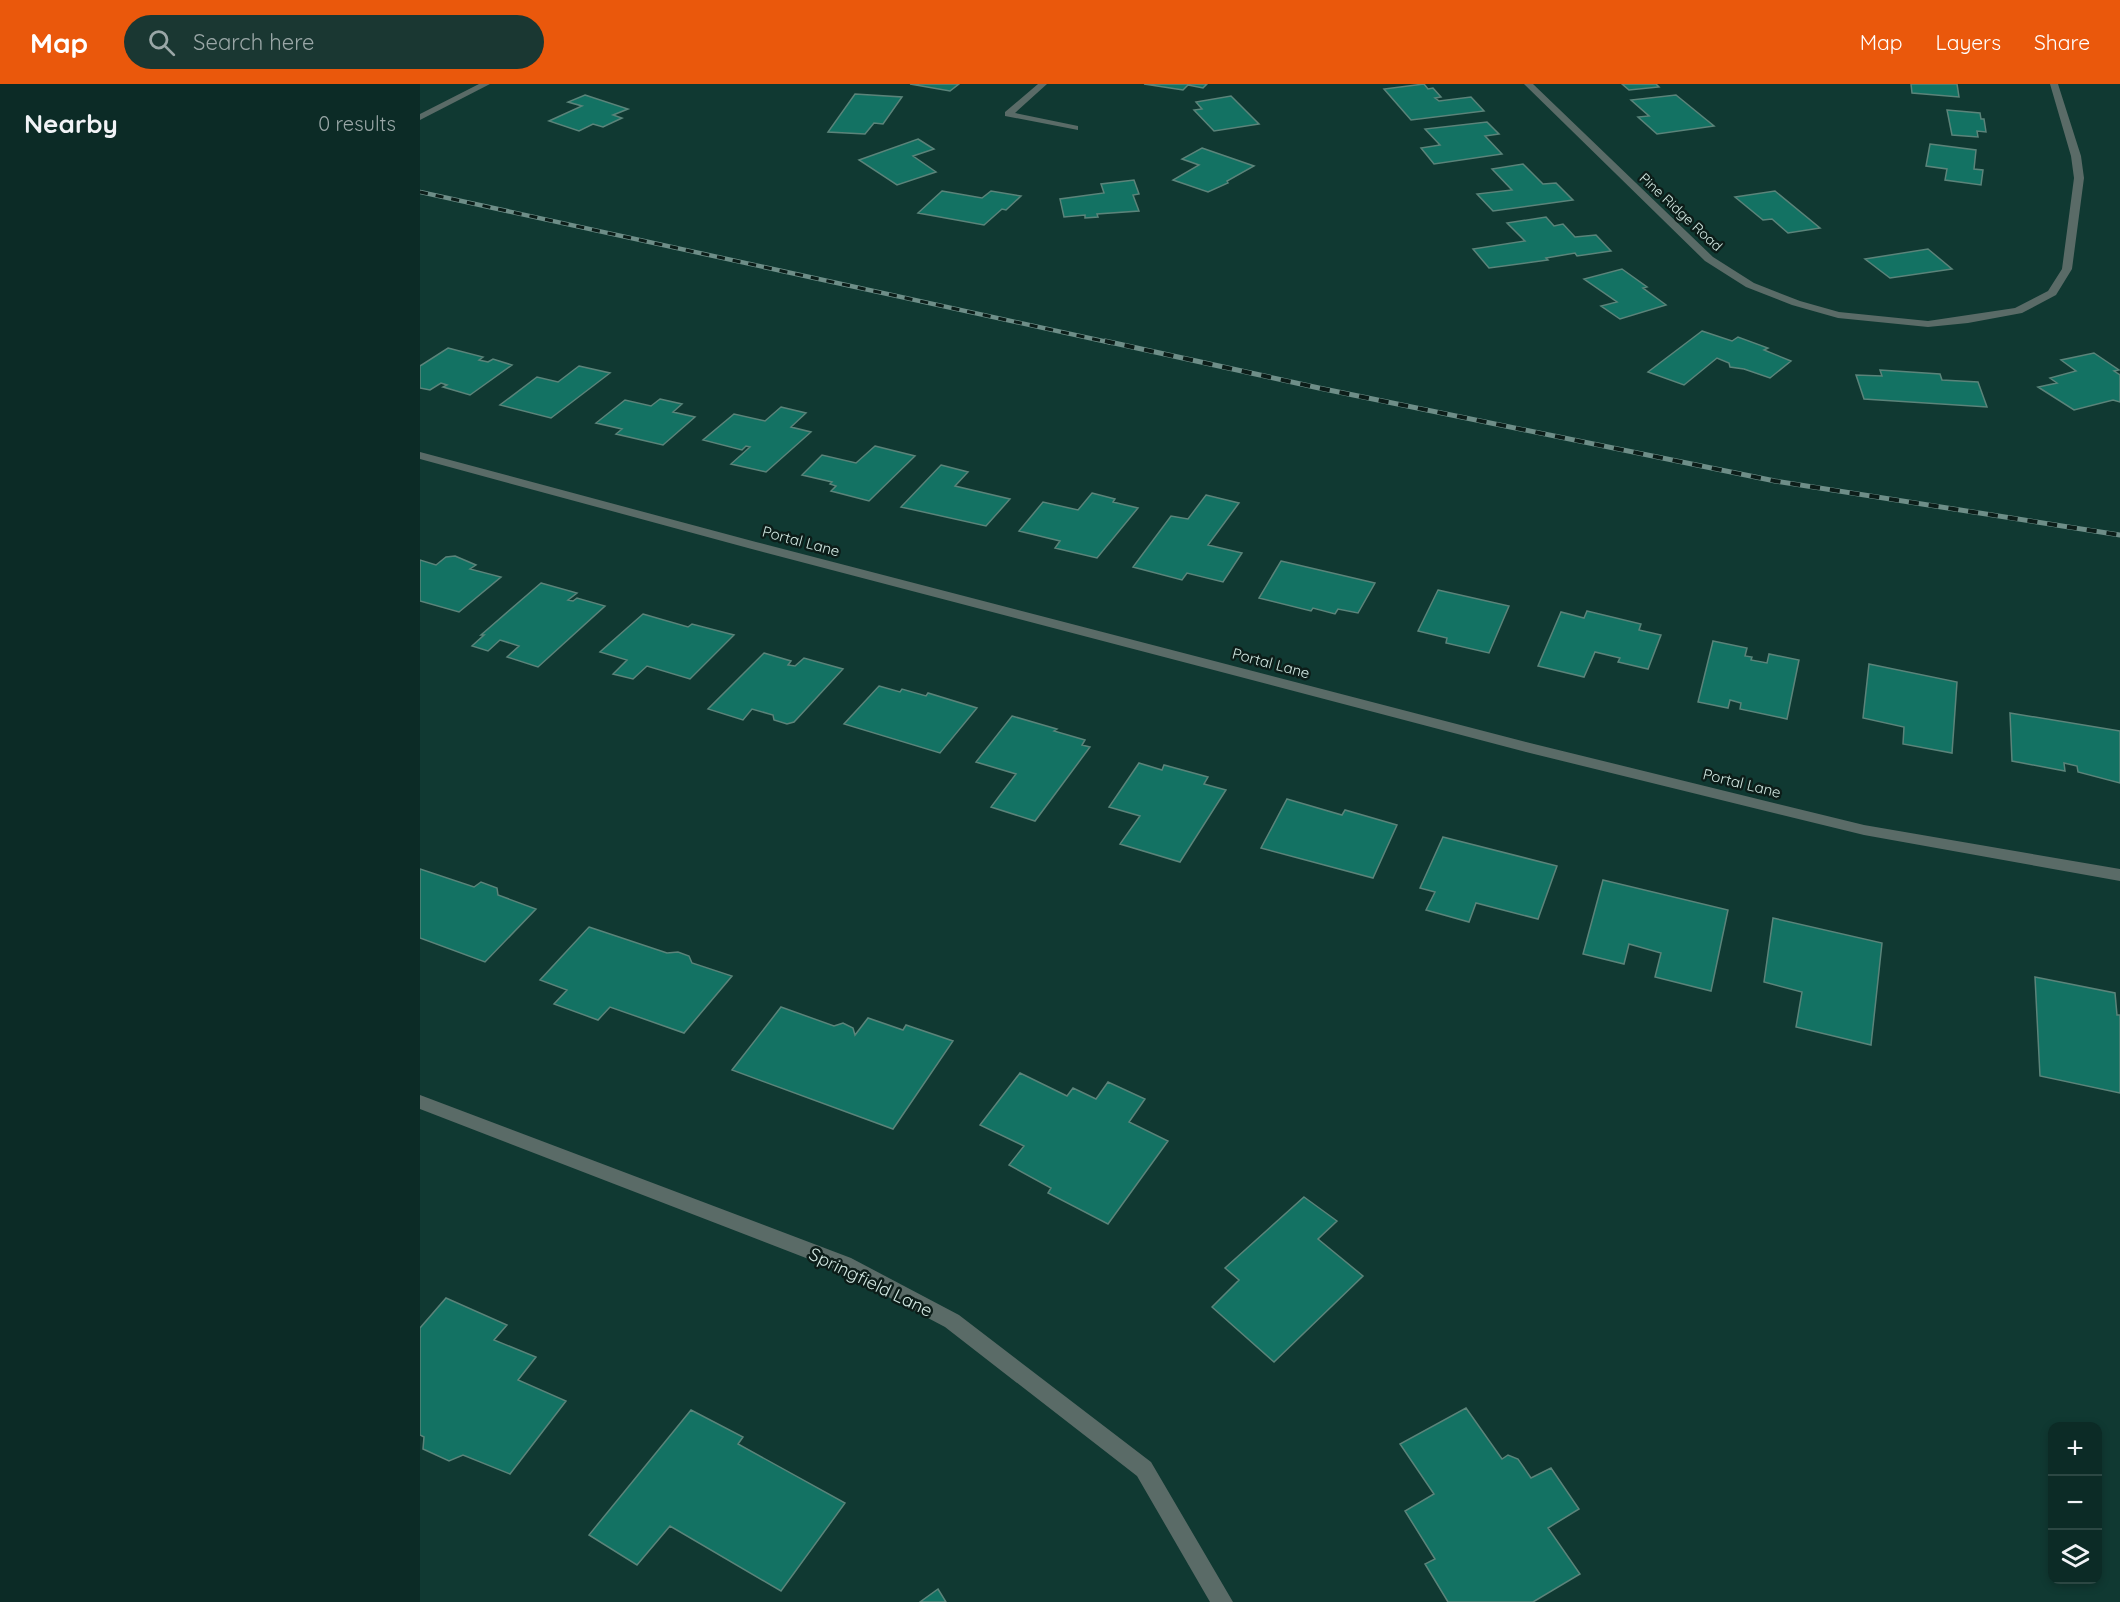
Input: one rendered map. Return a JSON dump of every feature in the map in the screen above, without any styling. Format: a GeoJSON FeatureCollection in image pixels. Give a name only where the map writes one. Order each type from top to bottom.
{"type":"FeatureCollection","features":[{"type":"Feature","properties":{"kind":"street"},"geometry":{"type":"LineString","coordinates":[[420,117],[486,84]]}},
{"type":"Feature","properties":{"kind":"street"},"geometry":{"type":"LineString","coordinates":[[1043,84],[1008,114],[1075,128]]}},
{"type":"Feature","properties":{"kind":"street","name":"Pine Ridge Road"},"geometry":{"type":"LineString","coordinates":[[1528,84],[1709,259],[1750,285],[1796,303],[1838,315],[1928,324],[2018,311],[2052,293],[2067,269],[2079,178],[2076,156],[2054,84]]}},
{"type":"Feature","properties":{"kind":"street","name":"Portal Lane"},"geometry":{"type":"LineString","coordinates":[[420,456],[1534,749],[1864,830],[2120,875]]}},
{"type":"Feature","properties":{"kind":"street","name":"Springfield Lane"},"geometry":{"type":"LineString","coordinates":[[420,1102],[844,1264],[952,1321],[1144,1469],[1222,1602]]}},
{"type":"Feature","properties":{"kind":"building"},"geometry":{"type":"Polygon","coordinates":[[[910,84],[959,84],[950,91],[910,84]]]}},
{"type":"Feature","properties":{"kind":"building"},"geometry":{"type":"Polygon","coordinates":[[[1144,84],[1207,84],[1203,88],[1188,85],[1183,90],[1144,84]]]}},
{"type":"Feature","properties":{"kind":"building"},"geometry":{"type":"Polygon","coordinates":[[[1424,84],[1428,89],[1433,88],[1441,97],[1435,98],[1439,101],[1471,97],[1484,111],[1411,120],[1384,89],[1424,84]]]}},
{"type":"Feature","properties":{"kind":"building"},"geometry":{"type":"Polygon","coordinates":[[[1622,84],[1656,84],[1659,87],[1629,90],[1622,84]]]}},
{"type":"Feature","properties":{"kind":"building"},"geometry":{"type":"Polygon","coordinates":[[[1911,84],[1957,84],[1959,97],[1912,93],[1911,84]]]}},
{"type":"Feature","properties":{"kind":"building"},"geometry":{"type":"Polygon","coordinates":[[[855,94],[902,97],[883,124],[874,123],[865,134],[828,132],[855,94]]]}},
{"type":"Feature","properties":{"kind":"building"},"geometry":{"type":"Polygon","coordinates":[[[585,95],[628,109],[613,115],[622,118],[603,127],[593,124],[579,131],[549,121],[582,106],[568,102],[585,95]]]}},
{"type":"Feature","properties":{"kind":"building"},"geometry":{"type":"Polygon","coordinates":[[[1676,95],[1714,126],[1657,134],[1638,117],[1649,116],[1631,100],[1676,95]]]}},
{"type":"Feature","properties":{"kind":"building"},"geometry":{"type":"Polygon","coordinates":[[[1231,96],[1259,124],[1214,131],[1194,110],[1202,109],[1196,102],[1231,96]]]}},
{"type":"Feature","properties":{"kind":"building"},"geometry":{"type":"Polygon","coordinates":[[[1947,110],[1980,113],[1981,119],[1984,119],[1986,132],[1977,131],[1978,137],[1952,135],[1947,110]]]}},
{"type":"Feature","properties":{"kind":"building"},"geometry":{"type":"Polygon","coordinates":[[[1487,122],[1499,134],[1485,136],[1502,154],[1434,164],[1421,148],[1440,145],[1425,129],[1487,122]]]}},
{"type":"Feature","properties":{"kind":"building"},"geometry":{"type":"Polygon","coordinates":[[[918,139],[934,149],[913,156],[936,172],[897,185],[859,160],[918,139]]]}},
{"type":"Feature","properties":{"kind":"building"},"geometry":{"type":"Polygon","coordinates":[[[1930,144],[1976,150],[1974,169],[1983,170],[1981,185],[1945,180],[1947,169],[1926,166],[1930,144]]]}},
{"type":"Feature","properties":{"kind":"building"},"geometry":{"type":"Polygon","coordinates":[[[1202,148],[1254,166],[1227,181],[1228,183],[1208,192],[1173,180],[1199,165],[1182,159],[1202,148]]]}},
{"type":"Feature","properties":{"kind":"building"},"geometry":{"type":"Polygon","coordinates":[[[1523,164],[1543,184],[1556,183],[1573,200],[1493,211],[1477,194],[1512,190],[1492,169],[1523,164]]]}},
{"type":"Feature","properties":{"kind":"building"},"geometry":{"type":"Polygon","coordinates":[[[1134,180],[1139,194],[1133,195],[1139,211],[1097,214],[1098,217],[1085,218],[1085,215],[1064,217],[1060,199],[1104,193],[1101,184],[1134,180]]]}},
{"type":"Feature","properties":{"kind":"building"},"geometry":{"type":"Polygon","coordinates":[[[942,191],[982,198],[991,191],[1021,196],[984,225],[918,213],[942,191]]]}},
{"type":"Feature","properties":{"kind":"building"},"geometry":{"type":"Polygon","coordinates":[[[1775,191],[1820,228],[1788,233],[1772,219],[1763,220],[1735,197],[1775,191]]]}},
{"type":"Feature","properties":{"kind":"building"},"geometry":{"type":"Polygon","coordinates":[[[1546,217],[1554,226],[1563,224],[1575,237],[1596,235],[1611,251],[1577,256],[1575,253],[1546,258],[1548,260],[1489,268],[1473,249],[1525,241],[1507,223],[1546,217]]]}},
{"type":"Feature","properties":{"kind":"building"},"geometry":{"type":"Polygon","coordinates":[[[1928,249],[1952,269],[1890,278],[1865,259],[1928,249]]]}},
{"type":"Feature","properties":{"kind":"building"},"geometry":{"type":"Polygon","coordinates":[[[1622,269],[1647,287],[1643,288],[1666,305],[1620,319],[1601,306],[1617,302],[1584,279],[1622,269]]]}},
{"type":"Feature","properties":{"kind":"building"},"geometry":{"type":"Polygon","coordinates":[[[1702,331],[1732,341],[1738,337],[1768,348],[1764,350],[1791,361],[1770,378],[1730,367],[1729,363],[1717,358],[1684,385],[1648,372],[1702,331]]]}},
{"type":"Feature","properties":{"kind":"building"},"geometry":{"type":"Polygon","coordinates":[[[448,348],[483,357],[479,360],[488,362],[493,359],[512,365],[470,395],[443,387],[447,385],[441,383],[430,390],[420,388],[420,366],[448,348]]]}},
{"type":"Feature","properties":{"kind":"building"},"geometry":{"type":"Polygon","coordinates":[[[2094,353],[2119,370],[2114,371],[2120,375],[2120,402],[2113,400],[2074,410],[2038,387],[2057,383],[2050,378],[2076,371],[2061,360],[2094,353]]]}},
{"type":"Feature","properties":{"kind":"building"},"geometry":{"type":"Polygon","coordinates":[[[579,366],[610,373],[551,418],[500,405],[537,377],[558,382],[579,366]]]}},
{"type":"Feature","properties":{"kind":"building"},"geometry":{"type":"Polygon","coordinates":[[[1880,370],[1940,374],[1942,380],[1978,382],[1987,407],[1864,399],[1856,375],[1882,376],[1880,370]]]}},
{"type":"Feature","properties":{"kind":"building"},"geometry":{"type":"Polygon","coordinates":[[[660,399],[682,404],[673,412],[695,417],[663,445],[616,434],[622,429],[596,423],[625,400],[651,406],[660,399]]]}},
{"type":"Feature","properties":{"kind":"building"},"geometry":{"type":"Polygon","coordinates":[[[781,407],[806,413],[791,427],[811,432],[766,472],[731,464],[750,447],[746,446],[742,450],[703,440],[734,414],[765,421],[781,407]]]}},
{"type":"Feature","properties":{"kind":"building"},"geometry":{"type":"Polygon","coordinates":[[[875,446],[915,456],[869,501],[831,491],[836,486],[830,484],[832,482],[802,475],[822,455],[856,463],[875,446]]]}},
{"type":"Feature","properties":{"kind":"building"},"geometry":{"type":"Polygon","coordinates":[[[941,465],[968,472],[955,486],[1010,499],[986,526],[901,507],[941,465]]]}},
{"type":"Feature","properties":{"kind":"building"},"geometry":{"type":"Polygon","coordinates":[[[1092,493],[1115,499],[1113,502],[1138,508],[1097,558],[1055,548],[1060,541],[1019,531],[1043,502],[1078,510],[1092,493]]]}},
{"type":"Feature","properties":{"kind":"building"},"geometry":{"type":"Polygon","coordinates":[[[1206,495],[1239,503],[1208,545],[1242,553],[1223,582],[1187,573],[1182,580],[1133,567],[1171,516],[1188,519],[1206,495]]]}},
{"type":"Feature","properties":{"kind":"building"},"geometry":{"type":"Polygon","coordinates":[[[455,556],[476,565],[470,569],[501,577],[459,612],[420,601],[420,560],[436,565],[446,557],[455,556]]]}},
{"type":"Feature","properties":{"kind":"building"},"geometry":{"type":"Polygon","coordinates":[[[1281,561],[1375,583],[1358,613],[1338,609],[1335,614],[1313,608],[1311,611],[1259,598],[1281,561]]]}},
{"type":"Feature","properties":{"kind":"building"},"geometry":{"type":"Polygon","coordinates":[[[541,583],[577,593],[568,600],[573,601],[577,598],[605,606],[538,667],[507,657],[519,646],[500,640],[488,651],[472,646],[484,635],[481,635],[541,583]]]}},
{"type":"Feature","properties":{"kind":"building"},"geometry":{"type":"Polygon","coordinates":[[[1438,590],[1509,606],[1489,653],[1446,643],[1447,638],[1418,631],[1438,590]]]}},
{"type":"Feature","properties":{"kind":"building"},"geometry":{"type":"Polygon","coordinates":[[[1587,611],[1641,624],[1639,630],[1661,635],[1648,669],[1618,662],[1620,658],[1595,652],[1584,677],[1538,666],[1561,612],[1584,618],[1587,611]]]}},
{"type":"Feature","properties":{"kind":"building"},"geometry":{"type":"Polygon","coordinates":[[[643,614],[688,627],[692,624],[734,635],[690,679],[647,666],[633,679],[613,674],[627,660],[600,652],[643,614]]]}},
{"type":"Feature","properties":{"kind":"building"},"geometry":{"type":"Polygon","coordinates":[[[1713,641],[1747,648],[1745,656],[1752,657],[1751,660],[1767,663],[1769,654],[1799,660],[1787,719],[1740,709],[1741,703],[1730,700],[1728,708],[1698,702],[1713,641]]]}},
{"type":"Feature","properties":{"kind":"building"},"geometry":{"type":"Polygon","coordinates":[[[764,653],[791,661],[788,665],[795,666],[804,658],[843,669],[794,722],[787,724],[774,720],[773,715],[752,709],[743,720],[708,709],[764,653]]]}},
{"type":"Feature","properties":{"kind":"building"},"geometry":{"type":"Polygon","coordinates":[[[1869,664],[1957,682],[1952,753],[1903,744],[1904,727],[1863,718],[1869,664]]]}},
{"type":"Feature","properties":{"kind":"building"},"geometry":{"type":"Polygon","coordinates":[[[879,686],[900,692],[902,689],[926,696],[928,693],[977,708],[940,753],[844,724],[879,686]]]}},
{"type":"Feature","properties":{"kind":"building"},"geometry":{"type":"Polygon","coordinates":[[[2010,713],[2120,731],[2120,783],[2078,772],[2077,766],[2064,763],[2065,771],[2012,761],[2010,713]]]}},
{"type":"Feature","properties":{"kind":"building"},"geometry":{"type":"Polygon","coordinates":[[[1012,716],[1085,740],[1082,745],[1090,747],[1035,821],[991,807],[1016,774],[976,762],[1012,716]]]}},
{"type":"Feature","properties":{"kind":"building"},"geometry":{"type":"Polygon","coordinates":[[[1139,763],[1162,770],[1164,765],[1208,777],[1204,784],[1226,790],[1180,862],[1120,844],[1140,816],[1109,807],[1139,763]]]}},
{"type":"Feature","properties":{"kind":"building"},"geometry":{"type":"Polygon","coordinates":[[[1287,799],[1342,815],[1345,810],[1397,825],[1373,878],[1261,848],[1287,799]]]}},
{"type":"Feature","properties":{"kind":"building"},"geometry":{"type":"Polygon","coordinates":[[[1443,837],[1557,866],[1538,919],[1476,903],[1469,922],[1426,910],[1435,892],[1420,888],[1443,837]]]}},
{"type":"Feature","properties":{"kind":"building"},"geometry":{"type":"Polygon","coordinates":[[[420,869],[474,887],[481,882],[497,888],[498,895],[536,909],[485,962],[420,938],[420,869]]]}},
{"type":"Feature","properties":{"kind":"building"},"geometry":{"type":"Polygon","coordinates":[[[1603,880],[1728,910],[1711,991],[1655,977],[1661,953],[1629,944],[1624,964],[1583,954],[1603,880]]]}},
{"type":"Feature","properties":{"kind":"building"},"geometry":{"type":"Polygon","coordinates":[[[1773,918],[1882,943],[1871,1045],[1796,1027],[1802,992],[1764,982],[1773,918]]]}},
{"type":"Feature","properties":{"kind":"building"},"geometry":{"type":"Polygon","coordinates":[[[589,927],[667,953],[678,952],[689,956],[692,963],[732,976],[684,1033],[610,1007],[598,1020],[554,1004],[567,990],[540,980],[589,927]]]}},
{"type":"Feature","properties":{"kind":"building"},"geometry":{"type":"Polygon","coordinates":[[[2035,977],[2115,993],[2117,1015],[2120,1015],[2120,1093],[2040,1076],[2035,977]]]}},
{"type":"Feature","properties":{"kind":"building"},"geometry":{"type":"Polygon","coordinates":[[[781,1007],[834,1026],[843,1023],[853,1028],[855,1035],[868,1018],[903,1030],[906,1025],[953,1041],[893,1129],[732,1070],[781,1007]]]}},
{"type":"Feature","properties":{"kind":"building"},"geometry":{"type":"Polygon","coordinates":[[[1020,1073],[1067,1096],[1073,1088],[1096,1099],[1108,1082],[1145,1099],[1129,1122],[1168,1141],[1108,1224],[1048,1193],[1051,1188],[1009,1165],[1024,1146],[980,1125],[1020,1073]]]}},
{"type":"Feature","properties":{"kind":"building"},"geometry":{"type":"Polygon","coordinates":[[[1304,1197],[1337,1221],[1318,1239],[1363,1276],[1274,1362],[1212,1307],[1239,1280],[1225,1268],[1304,1197]]]}},
{"type":"Feature","properties":{"kind":"building"},"geometry":{"type":"Polygon","coordinates":[[[446,1298],[507,1325],[494,1340],[536,1357],[518,1380],[566,1401],[510,1474],[463,1455],[449,1461],[423,1449],[424,1437],[420,1435],[420,1328],[446,1298]]]}},
{"type":"Feature","properties":{"kind":"building"},"geometry":{"type":"Polygon","coordinates":[[[1466,1408],[1502,1459],[1508,1455],[1518,1459],[1531,1478],[1551,1468],[1579,1509],[1548,1528],[1580,1574],[1533,1602],[1448,1602],[1425,1564],[1435,1559],[1405,1511],[1434,1494],[1400,1444],[1466,1408]]]}},
{"type":"Feature","properties":{"kind":"building"},"geometry":{"type":"Polygon","coordinates":[[[691,1410],[743,1437],[738,1444],[845,1503],[781,1591],[670,1526],[637,1565],[589,1535],[691,1410]]]}},
{"type":"Feature","properties":{"kind":"building"},"geometry":{"type":"Polygon","coordinates":[[[938,1589],[946,1602],[920,1602],[938,1589]]]}},
{"type":"Feature","properties":{"kind":"railway"},"geometry":{"type":"LineString","coordinates":[[420,192],[1112,343]]}},
{"type":"Feature","properties":{"kind":"railway"},"geometry":{"type":"LineString","coordinates":[[1105,341],[1319,388],[1775,481],[2120,535]]}}]}
